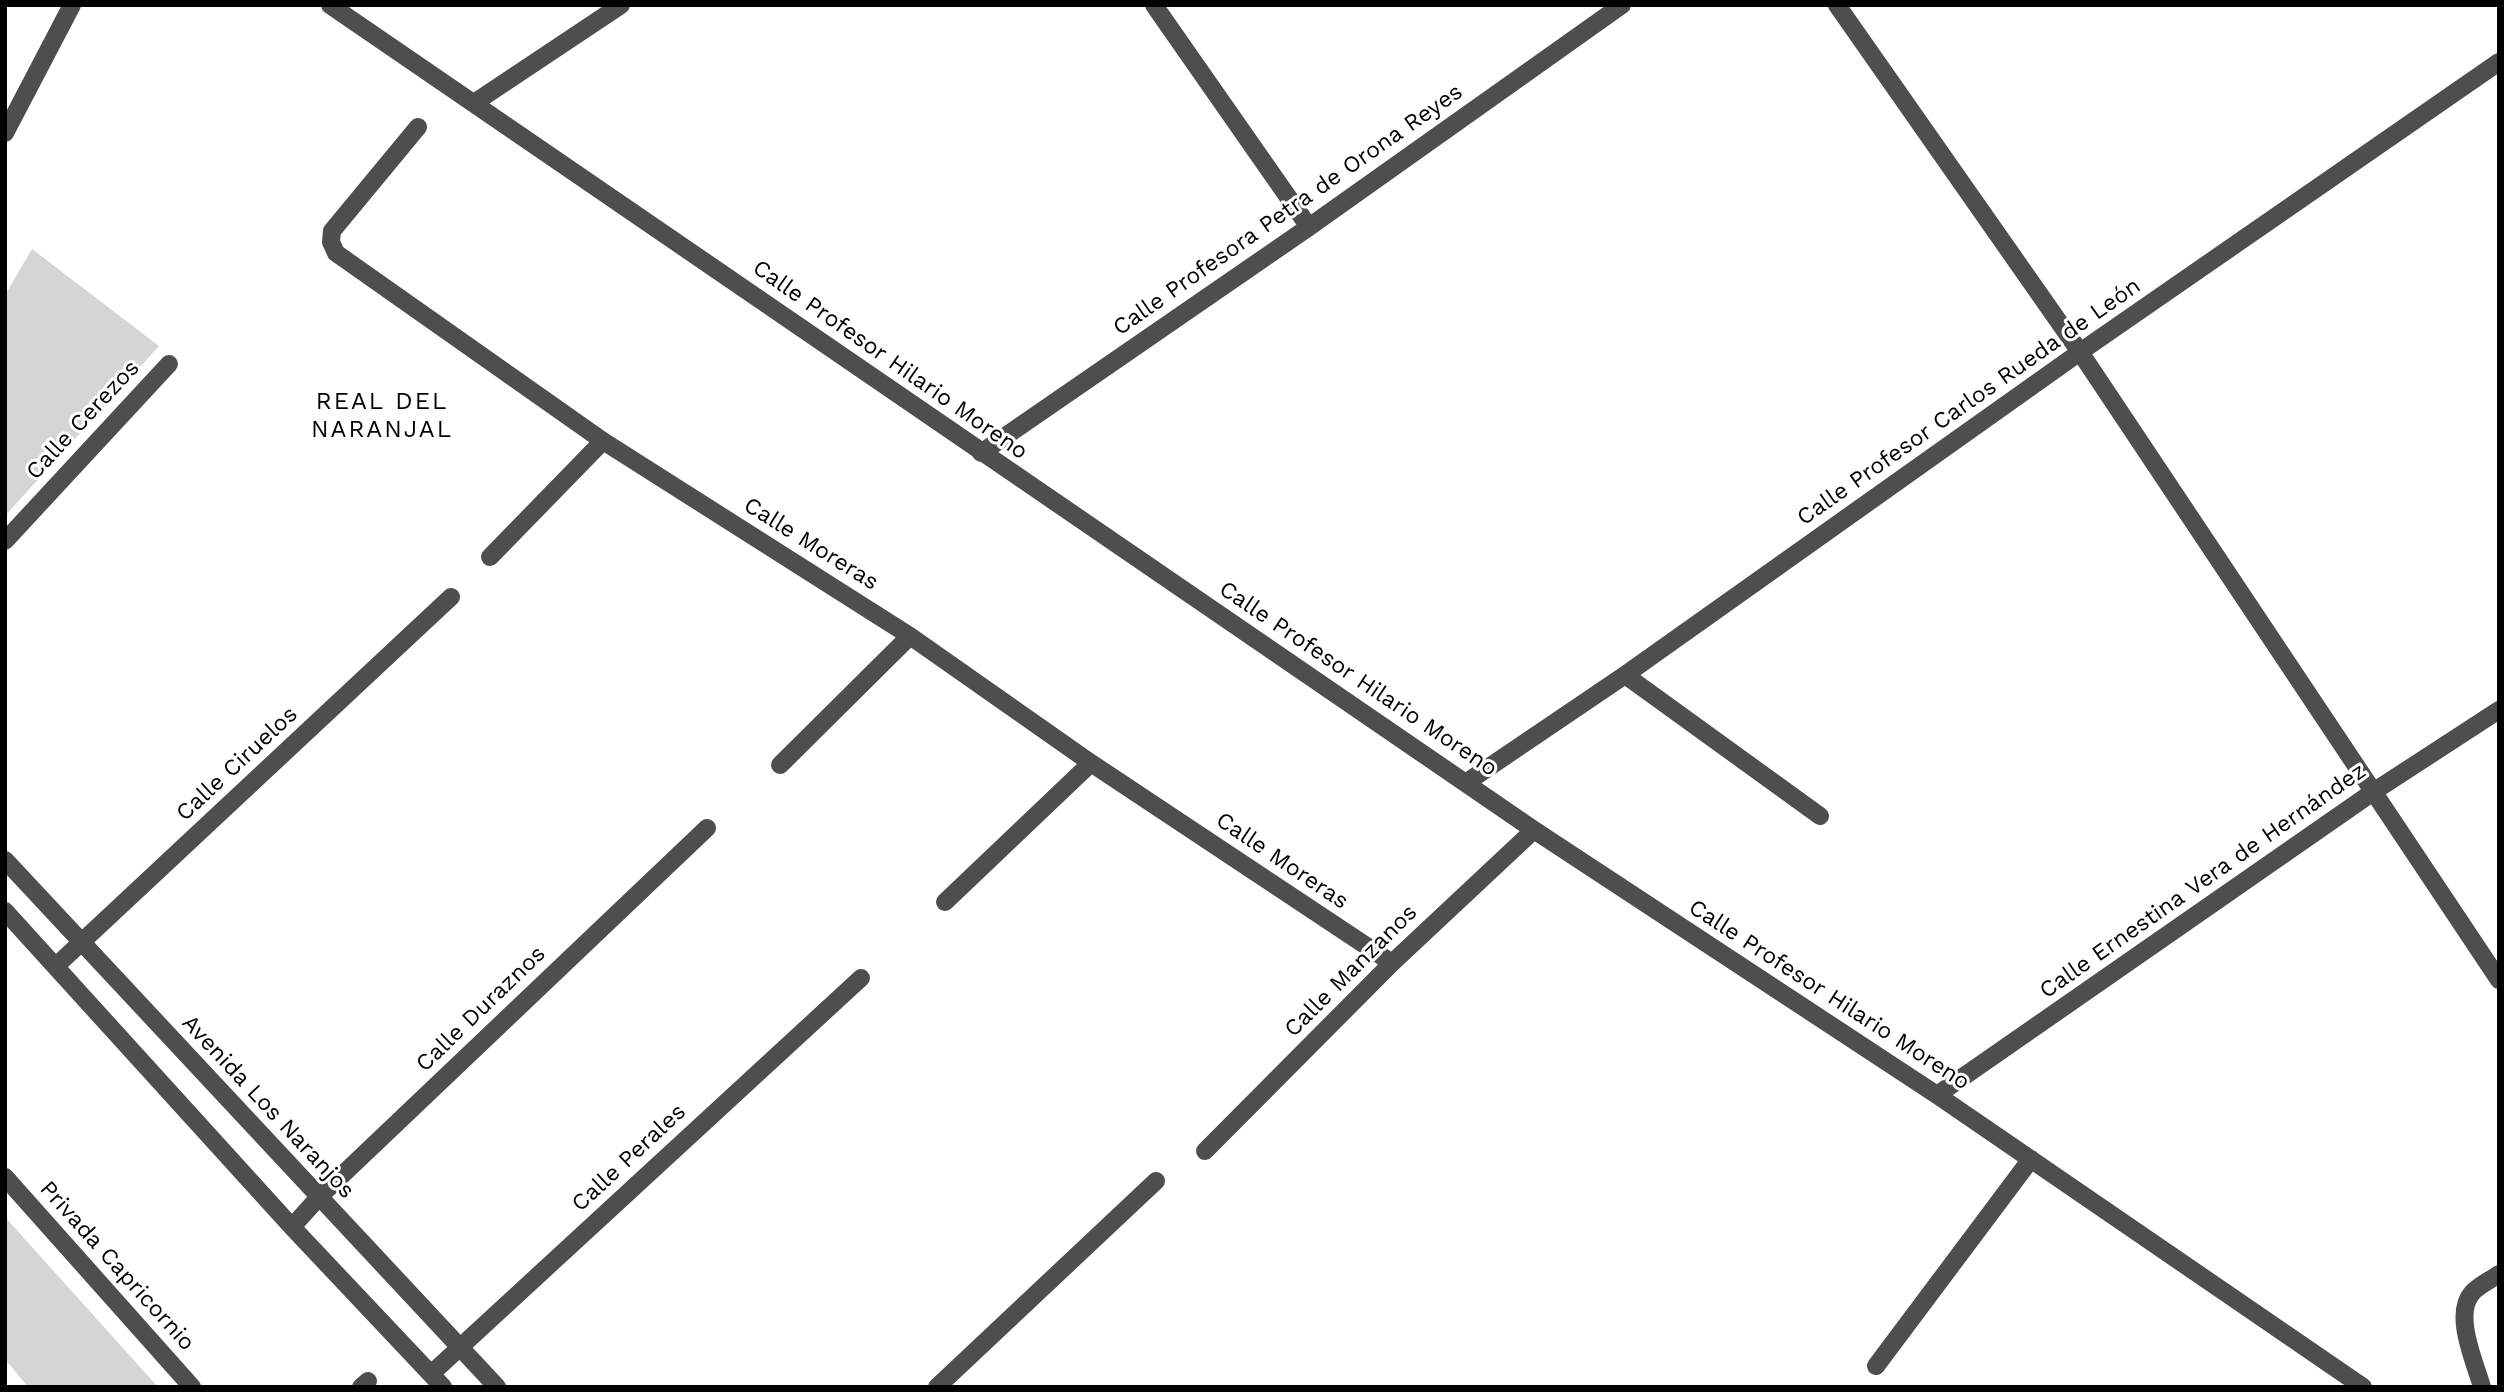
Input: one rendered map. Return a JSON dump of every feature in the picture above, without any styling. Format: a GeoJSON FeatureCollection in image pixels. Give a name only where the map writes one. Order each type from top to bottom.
{"type":"FeatureCollection","features":[{"type":"Feature","properties":{"kind":"street"},"geometry":{"type":"LineString","coordinates":[[5,133],[72,5]]}},
{"type":"Feature","properties":{"kind":"street","name":"Calle Profesor Hilario Moreno"},"geometry":{"type":"LineString","coordinates":[[330,5],[1534,830],[1937,1095],[2363,1387]]}},
{"type":"Feature","properties":{"kind":"street"},"geometry":{"type":"LineString","coordinates":[[474,103],[621,5]]}},
{"type":"Feature","properties":{"kind":"street"},"geometry":{"type":"LineString","coordinates":[[1154,5],[1309,227]]}},
{"type":"Feature","properties":{"kind":"street","name":"Calle Profesora Petra de Orona Reyes"},"geometry":{"type":"LineString","coordinates":[[981,453],[1309,227],[1622,5]]}},
{"type":"Feature","properties":{"kind":"street"},"geometry":{"type":"LineString","coordinates":[[1837,5],[2080,352],[2499,980]]}},
{"type":"Feature","properties":{"kind":"street","name":"Calle Profesor Carlos Rueda de León"},"geometry":{"type":"LineString","coordinates":[[1467,782],[1626,676],[2080,352],[2499,62]]}},
{"type":"Feature","properties":{"kind":"street","name":"Calle Moreras"},"geometry":{"type":"LineString","coordinates":[[418,127],[332,231],[331,242],[336,253],[603,441],[910,636],[1091,763],[1392,963]]}},
{"type":"Feature","properties":{"kind":"street","name":"Calle Cerezos"},"geometry":{"type":"LineString","coordinates":[[5,541],[169,363]]}},
{"type":"Feature","properties":{"kind":"street"},"geometry":{"type":"LineString","coordinates":[[489,557],[603,441]]}},
{"type":"Feature","properties":{"kind":"street","name":"Calle Ciruelos"},"geometry":{"type":"LineString","coordinates":[[56,966],[451,597]]}},
{"type":"Feature","properties":{"kind":"street"},"geometry":{"type":"LineString","coordinates":[[780,765],[910,636]]}},
{"type":"Feature","properties":{"kind":"street"},"geometry":{"type":"LineString","coordinates":[[1626,676],[1820,816]]}},
{"type":"Feature","properties":{"kind":"street","name":"Calle Ernestina Vera de Hernández"},"geometry":{"type":"LineString","coordinates":[[1937,1095],[2373,792],[2499,710]]}},
{"type":"Feature","properties":{"kind":"street"},"geometry":{"type":"LineString","coordinates":[[944,902],[1091,763]]}},
{"type":"Feature","properties":{"kind":"street","name":"Calle Duraznos"},"geometry":{"type":"LineString","coordinates":[[292,1227],[318,1197],[706,828]]}},
{"type":"Feature","properties":{"kind":"street","name":"Calle Manzanos"},"geometry":{"type":"LineString","coordinates":[[1205,1151],[1392,963],[1534,830]]}},
{"type":"Feature","properties":{"kind":"street","name":"Avenida Los Naranjos"},"geometry":{"type":"LineString","coordinates":[[5,860],[497,1387]]}},
{"type":"Feature","properties":{"kind":"street"},"geometry":{"type":"LineString","coordinates":[[5,911],[292,1227],[437,1380]]}},
{"type":"Feature","properties":{"kind":"street","name":"Calle Perales"},"geometry":{"type":"LineString","coordinates":[[437,1380],[461,1347],[861,978]]}},
{"type":"Feature","properties":{"kind":"street"},"geometry":{"type":"LineString","coordinates":[[1876,1366],[2031,1160]]}},
{"type":"Feature","properties":{"kind":"street","name":"Privada Capricornio"},"geometry":{"type":"LineString","coordinates":[[5,1177],[192,1387]]}},
{"type":"Feature","properties":{"kind":"street"},"geometry":{"type":"LineString","coordinates":[[937,1387],[1156,1181]]}},
{"type":"Feature","properties":{"kind":"street"},"geometry":{"type":"LineString","coordinates":[[2483,1387],[2463,1319],[2472,1293],[2499,1274]]}},
{"type":"Feature","properties":{"kind":"shaded area"},"geometry":{"type":"Polygon","coordinates":[[[32,249],[159,346],[5,516],[5,295],[32,249]]]}},
{"type":"Feature","properties":{"kind":"shaded area"},"geometry":{"type":"Polygon","coordinates":[[[5,1217],[158,1387],[28,1387],[5,1359],[5,1217]]]}},
{"type":"Feature","properties":{"kind":"district","name":"REAL DEL NARANJAL"},"geometry":{"type":"Point","coordinates":[382,416]}}]}
